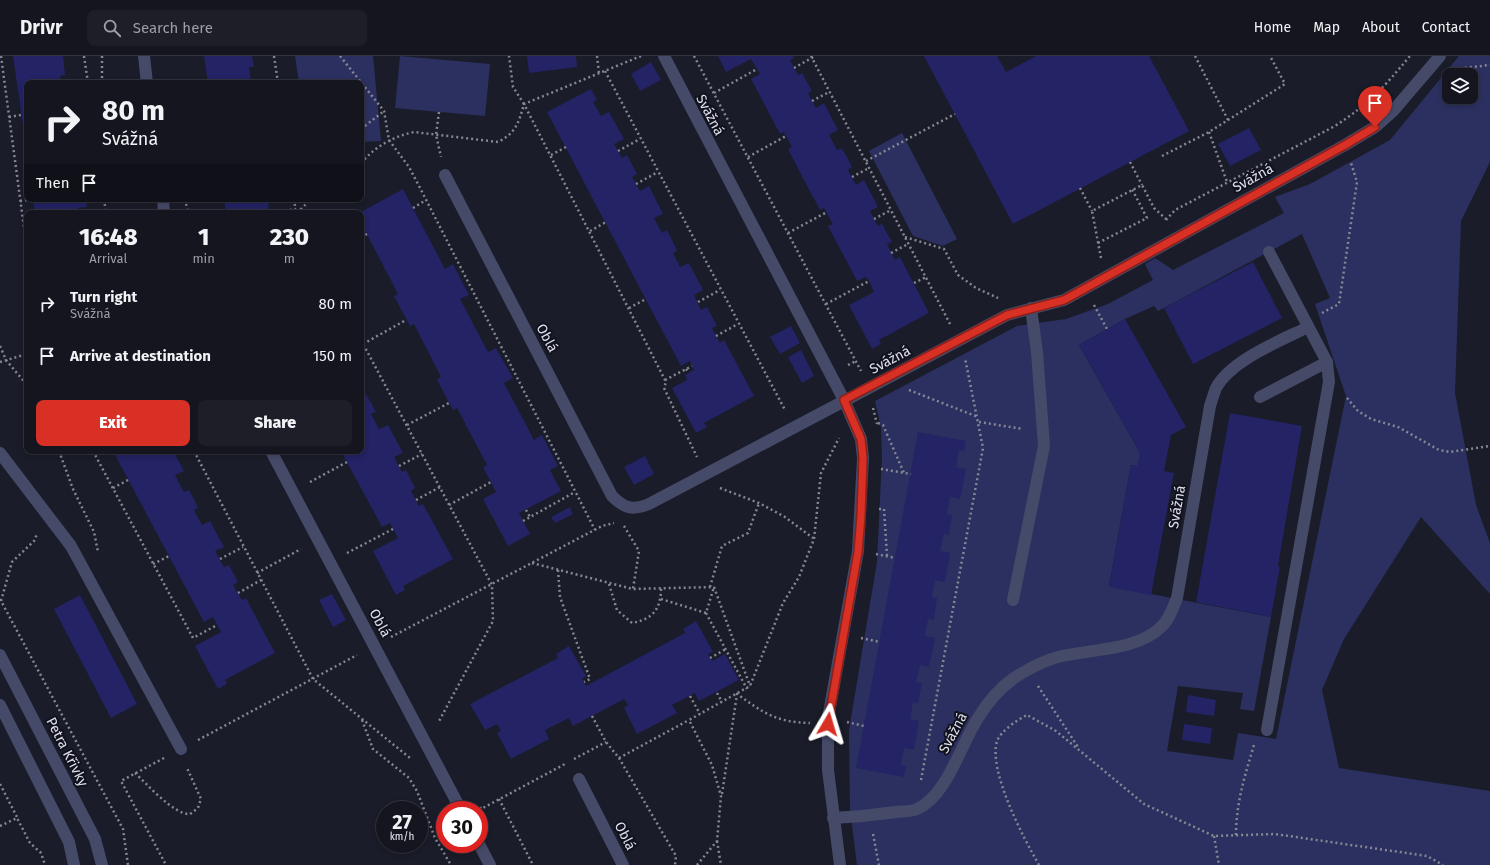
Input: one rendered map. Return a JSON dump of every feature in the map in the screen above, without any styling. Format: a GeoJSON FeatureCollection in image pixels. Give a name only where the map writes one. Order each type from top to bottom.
{"type":"FeatureCollection","features":[{"type":"Feature","properties":{"kind":"street"},"geometry":{"type":"LineString","coordinates":[[144,56],[147,80]]}},
{"type":"Feature","properties":{"kind":"street","name":"Svážná"},"geometry":{"type":"LineString","coordinates":[[664,56],[844,400],[861,439],[863,458],[858,552],[828,724],[828,770],[840,865]]}},
{"type":"Feature","properties":{"kind":"street","name":"Svážná"},"geometry":{"type":"LineString","coordinates":[[628,508],[641,507],[649,504],[1007,315],[1064,300],[1345,145],[1375,127],[1393,111],[1440,56]]}},
{"type":"Feature","properties":{"kind":"street","name":"Oblá"},"geometry":{"type":"LineString","coordinates":[[445,175],[612,496],[620,504],[628,508]]}},
{"type":"Feature","properties":{"kind":"street"},"geometry":{"type":"LineString","coordinates":[[1267,730],[1329,382],[1327,362],[1269,252]]}},
{"type":"Feature","properties":{"kind":"street"},"geometry":{"type":"LineString","coordinates":[[1013,600],[1044,446],[1037,352],[1031,308]]}},
{"type":"Feature","properties":{"kind":"street","name":"Svážná"},"geometry":{"type":"LineString","coordinates":[[916,810],[932,797],[941,786],[978,718],[990,700],[1001,688],[1027,670],[1057,658],[1131,643],[1152,635],[1162,626],[1171,613],[1176,598],[1210,406],[1217,388],[1228,374],[1241,362],[1306,324]]}},
{"type":"Feature","properties":{"kind":"street"},"geometry":{"type":"LineString","coordinates":[[1260,397],[1327,362]]}},
{"type":"Feature","properties":{"kind":"street"},"geometry":{"type":"LineString","coordinates":[[0,453],[76,555],[181,749]]}},
{"type":"Feature","properties":{"kind":"street","name":"Oblá"},"geometry":{"type":"LineString","coordinates":[[273,454],[456,801]]}},
{"type":"Feature","properties":{"kind":"street","name":"Petra Křivky"},"geometry":{"type":"LineString","coordinates":[[0,655],[94,839],[102,865]]}},
{"type":"Feature","properties":{"kind":"street"},"geometry":{"type":"LineString","coordinates":[[0,705],[69,842],[74,865]]}},
{"type":"Feature","properties":{"kind":"street","name":"Oblá"},"geometry":{"type":"LineString","coordinates":[[579,779],[623,865]]}},
{"type":"Feature","properties":{"kind":"street"},"geometry":{"type":"LineString","coordinates":[[833,818],[916,810]]}},
{"type":"Feature","properties":{"kind":"street"},"geometry":{"type":"LineString","coordinates":[[484,853],[490,865]]}},
{"type":"Feature","properties":{"kind":"path"},"geometry":{"type":"LineString","coordinates":[[1,56],[24,229]]}},
{"type":"Feature","properties":{"kind":"path"},"geometry":{"type":"LineString","coordinates":[[84,56],[88,80]]}},
{"type":"Feature","properties":{"kind":"path"},"geometry":{"type":"LineString","coordinates":[[102,56],[102,80]]}},
{"type":"Feature","properties":{"kind":"path"},"geometry":{"type":"LineString","coordinates":[[274,56],[278,80]]}},
{"type":"Feature","properties":{"kind":"path"},"geometry":{"type":"LineString","coordinates":[[340,56],[359,80]]}},
{"type":"Feature","properties":{"kind":"path"},"geometry":{"type":"LineString","coordinates":[[509,56],[513,87],[524,104],[590,231],[666,382],[664,388],[699,461]]}},
{"type":"Feature","properties":{"kind":"path"},"geometry":{"type":"LineString","coordinates":[[597,56],[599,73]]}},
{"type":"Feature","properties":{"kind":"path"},"geometry":{"type":"LineString","coordinates":[[524,104],[641,56]]}},
{"type":"Feature","properties":{"kind":"path"},"geometry":{"type":"LineString","coordinates":[[694,56],[862,374]]}},
{"type":"Feature","properties":{"kind":"path"},"geometry":{"type":"LineString","coordinates":[[794,68],[815,56]]}},
{"type":"Feature","properties":{"kind":"path"},"geometry":{"type":"LineString","coordinates":[[1195,56],[1228,120]]}},
{"type":"Feature","properties":{"kind":"path"},"geometry":{"type":"LineString","coordinates":[[1162,156],[1209,132],[1285,84],[1270,56]]}},
{"type":"Feature","properties":{"kind":"path"},"geometry":{"type":"LineString","coordinates":[[1162,224],[1175,210],[1335,126],[1360,110],[1385,87],[1410,56]]}},
{"type":"Feature","properties":{"kind":"path"},"geometry":{"type":"LineString","coordinates":[[811,57],[952,326]]}},
{"type":"Feature","properties":{"kind":"path"},"geometry":{"type":"LineString","coordinates":[[1427,72],[1490,65]]}},
{"type":"Feature","properties":{"kind":"path"},"geometry":{"type":"LineString","coordinates":[[714,93],[757,69]]}},
{"type":"Feature","properties":{"kind":"path"},"geometry":{"type":"LineString","coordinates":[[604,71],[787,414]]}},
{"type":"Feature","properties":{"kind":"path"},"geometry":{"type":"LineString","coordinates":[[364,86],[384,111],[389,140],[409,167],[575,492],[596,530]]}},
{"type":"Feature","properties":{"kind":"path"},"geometry":{"type":"LineString","coordinates":[[812,101],[829,92]]}},
{"type":"Feature","properties":{"kind":"path"},"geometry":{"type":"LineString","coordinates":[[364,159],[372,150],[389,140],[414,132],[498,142],[512,133],[519,121],[524,104]]}},
{"type":"Feature","properties":{"kind":"path"},"geometry":{"type":"LineString","coordinates":[[364,126],[384,111]]}},
{"type":"Feature","properties":{"kind":"path"},"geometry":{"type":"LineString","coordinates":[[439,112],[436,135],[445,175]]}},
{"type":"Feature","properties":{"kind":"path"},"geometry":{"type":"LineString","coordinates":[[866,161],[955,114]]}},
{"type":"Feature","properties":{"kind":"path"},"geometry":{"type":"LineString","coordinates":[[9,117],[21,115]]}},
{"type":"Feature","properties":{"kind":"path"},"geometry":{"type":"LineString","coordinates":[[1209,132],[1227,182]]}},
{"type":"Feature","properties":{"kind":"path"},"geometry":{"type":"LineString","coordinates":[[748,157],[786,136]]}},
{"type":"Feature","properties":{"kind":"path"},"geometry":{"type":"LineString","coordinates":[[618,151],[640,139]]}},
{"type":"Feature","properties":{"kind":"path"},"geometry":{"type":"LineString","coordinates":[[1306,324],[1339,304],[1357,182],[1345,145]]}},
{"type":"Feature","properties":{"kind":"path"},"geometry":{"type":"LineString","coordinates":[[551,156],[566,148]]}},
{"type":"Feature","properties":{"kind":"path"},"geometry":{"type":"LineString","coordinates":[[1130,162],[1154,208],[1166,219]]}},
{"type":"Feature","properties":{"kind":"path"},"geometry":{"type":"LineString","coordinates":[[852,177],[869,168]]}},
{"type":"Feature","properties":{"kind":"path"},"geometry":{"type":"LineString","coordinates":[[636,184],[658,172]]}},
{"type":"Feature","properties":{"kind":"path"},"geometry":{"type":"LineString","coordinates":[[1092,211],[1142,184]]}},
{"type":"Feature","properties":{"kind":"path"},"geometry":{"type":"LineString","coordinates":[[1080,188],[1092,211],[1102,258]]}},
{"type":"Feature","properties":{"kind":"path"},"geometry":{"type":"LineString","coordinates":[[1098,244],[1147,218],[1132,189]]}},
{"type":"Feature","properties":{"kind":"path"},"geometry":{"type":"LineString","coordinates":[[20,201],[24,200]]}},
{"type":"Feature","properties":{"kind":"path"},"geometry":{"type":"LineString","coordinates":[[413,208],[426,200]]}},
{"type":"Feature","properties":{"kind":"path"},"geometry":{"type":"LineString","coordinates":[[290,210],[296,209],[295,202]]}},
{"type":"Feature","properties":{"kind":"path"},"geometry":{"type":"LineString","coordinates":[[300,210],[308,202]]}},
{"type":"Feature","properties":{"kind":"path"},"geometry":{"type":"LineString","coordinates":[[874,219],[891,210]]}},
{"type":"Feature","properties":{"kind":"path"},"geometry":{"type":"LineString","coordinates":[[788,233],[826,212]]}},
{"type":"Feature","properties":{"kind":"path"},"geometry":{"type":"LineString","coordinates":[[590,231],[606,222]]}},
{"type":"Feature","properties":{"kind":"path"},"geometry":{"type":"LineString","coordinates":[[905,237],[944,249],[958,275],[976,288],[998,299]]}},
{"type":"Feature","properties":{"kind":"path"},"geometry":{"type":"LineString","coordinates":[[891,252],[908,244]]}},
{"type":"Feature","properties":{"kind":"path"},"geometry":{"type":"LineString","coordinates":[[1095,262],[1108,255]]}},
{"type":"Feature","properties":{"kind":"path"},"geometry":{"type":"LineString","coordinates":[[914,283],[926,277]]}},
{"type":"Feature","properties":{"kind":"path"},"geometry":{"type":"LineString","coordinates":[[826,304],[869,281]]}},
{"type":"Feature","properties":{"kind":"path"},"geometry":{"type":"LineString","coordinates":[[698,302],[721,290]]}},
{"type":"Feature","properties":{"kind":"path"},"geometry":{"type":"LineString","coordinates":[[992,303],[1005,296]]}},
{"type":"Feature","properties":{"kind":"path"},"geometry":{"type":"LineString","coordinates":[[628,308],[646,299]]}},
{"type":"Feature","properties":{"kind":"path"},"geometry":{"type":"LineString","coordinates":[[1092,302],[1107,329]]}},
{"type":"Feature","properties":{"kind":"path"},"geometry":{"type":"LineString","coordinates":[[364,343],[406,320]]}},
{"type":"Feature","properties":{"kind":"path"},"geometry":{"type":"LineString","coordinates":[[716,336],[738,324]]}},
{"type":"Feature","properties":{"kind":"path"},"geometry":{"type":"LineString","coordinates":[[0,346],[6,360],[24,381]]}},
{"type":"Feature","properties":{"kind":"path"},"geometry":{"type":"LineString","coordinates":[[364,346],[492,585],[493,621],[437,724]]}},
{"type":"Feature","properties":{"kind":"path"},"geometry":{"type":"LineString","coordinates":[[916,810],[983,448],[964,350]]}},
{"type":"Feature","properties":{"kind":"path"},"geometry":{"type":"LineString","coordinates":[[0,362],[24,355]]}},
{"type":"Feature","properties":{"kind":"path"},"geometry":{"type":"LineString","coordinates":[[665,380],[692,366]]}},
{"type":"Feature","properties":{"kind":"path"},"geometry":{"type":"LineString","coordinates":[[686,369],[689,373]]}},
{"type":"Feature","properties":{"kind":"path"},"geometry":{"type":"LineString","coordinates":[[1329,382],[1343,393],[1358,411],[1371,419],[1408,431],[1439,450],[1450,452],[1490,446]]}},
{"type":"Feature","properties":{"kind":"path"},"geometry":{"type":"LineString","coordinates":[[905,388],[978,417]]}},
{"type":"Feature","properties":{"kind":"path"},"geometry":{"type":"LineString","coordinates":[[407,425],[449,403]]}},
{"type":"Feature","properties":{"kind":"path"},"geometry":{"type":"LineString","coordinates":[[979,422],[1014,428]]}},
{"type":"Feature","properties":{"kind":"path"},"geometry":{"type":"LineString","coordinates":[[878,423],[883,425],[904,473]]}},
{"type":"Feature","properties":{"kind":"path"},"geometry":{"type":"LineString","coordinates":[[619,758],[750,686],[783,603],[798,578],[814,539],[821,474],[842,431]]}},
{"type":"Feature","properties":{"kind":"path"},"geometry":{"type":"LineString","coordinates":[[60,454],[73,489],[94,532],[98,553]]}},
{"type":"Feature","properties":{"kind":"path"},"geometry":{"type":"LineString","coordinates":[[95,454],[193,638],[217,625]]}},
{"type":"Feature","properties":{"kind":"path"},"geometry":{"type":"LineString","coordinates":[[196,454],[313,679],[411,759]]}},
{"type":"Feature","properties":{"kind":"path"},"geometry":{"type":"LineString","coordinates":[[399,466],[422,454]]}},
{"type":"Feature","properties":{"kind":"path"},"geometry":{"type":"LineString","coordinates":[[310,483],[347,462]]}},
{"type":"Feature","properties":{"kind":"path"},"geometry":{"type":"LineString","coordinates":[[882,469],[911,474]]}},
{"type":"Feature","properties":{"kind":"path"},"geometry":{"type":"LineString","coordinates":[[113,488],[128,480]]}},
{"type":"Feature","properties":{"kind":"path"},"geometry":{"type":"LineString","coordinates":[[449,505],[491,482]]}},
{"type":"Feature","properties":{"kind":"path"},"geometry":{"type":"LineString","coordinates":[[416,500],[440,487]]}},
{"type":"Feature","properties":{"kind":"path"},"geometry":{"type":"LineString","coordinates":[[719,488],[759,503],[785,517],[814,539]]}},
{"type":"Feature","properties":{"kind":"path"},"geometry":{"type":"LineString","coordinates":[[523,521],[575,492]]}},
{"type":"Feature","properties":{"kind":"path"},"geometry":{"type":"LineString","coordinates":[[710,587],[722,546],[748,533],[759,503]]}},
{"type":"Feature","properties":{"kind":"path"},"geometry":{"type":"LineString","coordinates":[[878,509],[884,509],[887,556]]}},
{"type":"Feature","properties":{"kind":"path"},"geometry":{"type":"LineString","coordinates":[[526,510],[530,517]]}},
{"type":"Feature","properties":{"kind":"path"},"geometry":{"type":"LineString","coordinates":[[48,516],[34,541],[12,562],[0,600],[123,828],[128,865]]}},
{"type":"Feature","properties":{"kind":"path"},"geometry":{"type":"LineString","coordinates":[[391,637],[596,530],[613,523],[623,523],[639,551],[633,589]]}},
{"type":"Feature","properties":{"kind":"path"},"geometry":{"type":"LineString","coordinates":[[347,553],[393,529]]}},
{"type":"Feature","properties":{"kind":"path"},"geometry":{"type":"LineString","coordinates":[[257,573],[319,540]]}},
{"type":"Feature","properties":{"kind":"path"},"geometry":{"type":"LineString","coordinates":[[220,559],[243,547]]}},
{"type":"Feature","properties":{"kind":"path"},"geometry":{"type":"LineString","coordinates":[[876,554],[895,558]]}},
{"type":"Feature","properties":{"kind":"path"},"geometry":{"type":"LineString","coordinates":[[153,564],[168,556]]}},
{"type":"Feature","properties":{"kind":"path"},"geometry":{"type":"LineString","coordinates":[[532,563],[633,589],[714,587]]}},
{"type":"Feature","properties":{"kind":"path"},"geometry":{"type":"LineString","coordinates":[[558,570],[560,597],[590,679],[584,682]]}},
{"type":"Feature","properties":{"kind":"path"},"geometry":{"type":"LineString","coordinates":[[238,593],[261,580]]}},
{"type":"Feature","properties":{"kind":"path"},"geometry":{"type":"LineString","coordinates":[[609,583],[617,610],[632,624],[644,621],[656,611],[661,599],[662,588]]}},
{"type":"Feature","properties":{"kind":"path"},"geometry":{"type":"LineString","coordinates":[[714,587],[750,686]]}},
{"type":"Feature","properties":{"kind":"path"},"geometry":{"type":"LineString","coordinates":[[706,612],[714,587]]}},
{"type":"Feature","properties":{"kind":"path"},"geometry":{"type":"LineString","coordinates":[[661,599],[706,612],[746,689]]}},
{"type":"Feature","properties":{"kind":"path"},"geometry":{"type":"LineString","coordinates":[[859,638],[880,642]]}},
{"type":"Feature","properties":{"kind":"path"},"geometry":{"type":"LineString","coordinates":[[710,658],[726,649]]}},
{"type":"Feature","properties":{"kind":"path"},"geometry":{"type":"LineString","coordinates":[[135,774],[173,808],[180,812],[190,814],[198,808],[201,799],[185,765],[181,749],[360,653]]}},
{"type":"Feature","properties":{"kind":"path"},"geometry":{"type":"LineString","coordinates":[[1027,670],[1079,749]]}},
{"type":"Feature","properties":{"kind":"path"},"geometry":{"type":"LineString","coordinates":[[716,693],[722,702]]}},
{"type":"Feature","properties":{"kind":"path"},"geometry":{"type":"LineString","coordinates":[[737,694],[767,716],[794,723],[828,724]]}},
{"type":"Feature","properties":{"kind":"path"},"geometry":{"type":"LineString","coordinates":[[721,865],[717,841],[721,796],[737,694]]}},
{"type":"Feature","properties":{"kind":"path"},"geometry":{"type":"LineString","coordinates":[[690,696],[700,714]]}},
{"type":"Feature","properties":{"kind":"path"},"geometry":{"type":"LineString","coordinates":[[1039,865],[1016,824],[997,767],[998,741],[1014,721],[1027,715],[1056,731],[1144,804],[1214,836],[1275,834],[1427,856],[1443,865]]}},
{"type":"Feature","properties":{"kind":"path"},"geometry":{"type":"LineString","coordinates":[[592,716],[606,742],[619,758],[676,856],[675,865]]}},
{"type":"Feature","properties":{"kind":"path"},"geometry":{"type":"LineString","coordinates":[[361,719],[374,749],[409,778],[417,791],[436,838],[451,865]]}},
{"type":"Feature","properties":{"kind":"path"},"geometry":{"type":"LineString","coordinates":[[689,720],[712,765],[721,796]]}},
{"type":"Feature","properties":{"kind":"path"},"geometry":{"type":"LineString","coordinates":[[843,721],[864,726]]}},
{"type":"Feature","properties":{"kind":"path"},"geometry":{"type":"LineString","coordinates":[[1236,835],[1238,805],[1244,774],[1258,735],[1267,730]]}},
{"type":"Feature","properties":{"kind":"path"},"geometry":{"type":"LineString","coordinates":[[163,759],[121,781],[166,865]]}},
{"type":"Feature","properties":{"kind":"path"},"geometry":{"type":"LineString","coordinates":[[533,865],[499,800],[545,775]]}},
{"type":"Feature","properties":{"kind":"path"},"geometry":{"type":"LineString","coordinates":[[0,784],[30,843],[41,853],[45,865]]}},
{"type":"Feature","properties":{"kind":"path"},"geometry":{"type":"LineString","coordinates":[[870,815],[879,865]]}},
{"type":"Feature","properties":{"kind":"path"},"geometry":{"type":"LineString","coordinates":[[0,826],[17,818]]}},
{"type":"Feature","properties":{"kind":"path"},"geometry":{"type":"LineString","coordinates":[[1214,836],[1219,865]]}},
{"type":"Feature","properties":{"kind":"path"},"geometry":{"type":"LineString","coordinates":[[697,865],[717,841]]}},
{"type":"Feature","properties":{"kind":"shaded area"},"geometry":{"type":"Polygon","coordinates":[[[295,56],[373,56],[381,141],[364,142],[364,80],[299,80],[295,56]]]}},
{"type":"Feature","properties":{"kind":"shaded area"},"geometry":{"type":"Polygon","coordinates":[[[400,56],[490,64],[485,116],[395,108],[400,56]]]}},
{"type":"Feature","properties":{"kind":"shaded area"},"geometry":{"type":"Polygon","coordinates":[[[1459,56],[1490,56],[1490,162],[1461,221],[1455,393],[1476,505],[1490,543],[1490,594],[1421,517],[1344,639],[1322,690],[1339,768],[1490,791],[1490,865],[857,865],[850,809],[849,730],[877,562],[882,457],[881,428],[875,401],[1017,326],[1066,319],[1108,304],[1153,280],[1145,264],[1155,258],[1173,270],[1284,213],[1275,197],[1310,184],[1390,140],[1442,77],[1442,104],[1478,104],[1478,68],[1449,68],[1459,56]],[[1302,234],[1158,311],[1154,306],[1125,319],[1079,345],[1140,453],[1138,466],[1131,465],[1109,586],[1271,617],[1254,711],[1240,709],[1243,693],[1178,686],[1167,751],[1233,760],[1238,733],[1276,739],[1346,396],[1315,304],[1330,298],[1302,234]]]}},
{"type":"Feature","properties":{"kind":"shaded area"},"geometry":{"type":"Polygon","coordinates":[[[902,133],[957,239],[943,246],[913,236],[869,151],[902,133]]]}},
{"type":"Feature","properties":{"kind":"building"},"geometry":{"type":"Polygon","coordinates":[[[13,56],[63,56],[65,75],[60,76],[61,80],[24,80],[24,132],[13,56]]]}},
{"type":"Feature","properties":{"kind":"building"},"geometry":{"type":"Polygon","coordinates":[[[204,56],[252,56],[254,67],[249,67],[251,80],[208,80],[204,56]]]}},
{"type":"Feature","properties":{"kind":"building"},"geometry":{"type":"Polygon","coordinates":[[[527,56],[576,56],[577,67],[529,73],[527,56]]]}},
{"type":"Feature","properties":{"kind":"building"},"geometry":{"type":"Polygon","coordinates":[[[718,56],[793,56],[794,58],[790,60],[798,75],[802,73],[812,91],[808,93],[816,108],[824,103],[838,130],[829,135],[837,150],[842,148],[847,157],[852,167],[848,170],[856,185],[864,180],[878,207],[870,211],[878,226],[882,224],[892,242],[887,244],[895,260],[900,257],[929,313],[879,340],[881,344],[872,349],[849,305],[874,292],[869,281],[866,277],[857,281],[828,226],[833,224],[824,208],[820,210],[788,149],[792,147],[784,132],[780,134],[751,79],[760,74],[751,59],[726,72],[718,56]]]}},
{"type":"Feature","properties":{"kind":"building"},"geometry":{"type":"Polygon","coordinates":[[[924,56],[997,56],[1006,72],[1036,56],[1149,56],[1189,131],[1013,224],[924,56]]]}},
{"type":"Feature","properties":{"kind":"building"},"geometry":{"type":"Polygon","coordinates":[[[651,62],[661,80],[640,91],[631,74],[651,62]]]}},
{"type":"Feature","properties":{"kind":"building"},"geometry":{"type":"Polygon","coordinates":[[[591,89],[597,100],[593,102],[601,116],[609,112],[624,139],[614,144],[622,158],[627,155],[637,174],[632,177],[640,191],[649,186],[663,214],[654,218],[662,233],[667,230],[677,251],[673,253],[680,267],[689,263],[703,290],[694,295],[701,310],[707,307],[717,326],[712,328],[720,343],[724,340],[754,396],[704,423],[707,427],[696,433],[672,388],[687,380],[685,375],[694,370],[690,361],[681,366],[547,112],[591,89]]]}},
{"type":"Feature","properties":{"kind":"building"},"geometry":{"type":"Polygon","coordinates":[[[1249,128],[1261,150],[1230,166],[1218,144],[1249,128]]]}},
{"type":"Feature","properties":{"kind":"building"},"geometry":{"type":"Polygon","coordinates":[[[403,189],[445,269],[453,264],[469,295],[460,299],[488,352],[496,348],[513,378],[504,383],[534,440],[542,435],[558,466],[550,470],[561,491],[519,513],[530,534],[508,546],[483,499],[496,492],[483,467],[487,465],[457,408],[453,410],[449,403],[437,379],[441,377],[414,324],[410,326],[394,296],[398,294],[364,229],[364,210],[403,189]]]}},
{"type":"Feature","properties":{"kind":"building"},"geometry":{"type":"Polygon","coordinates":[[[33,202],[86,202],[87,207],[78,208],[78,210],[35,210],[33,202]]]}},
{"type":"Feature","properties":{"kind":"building"},"geometry":{"type":"Polygon","coordinates":[[[224,202],[268,202],[269,210],[226,210],[224,202]]]}},
{"type":"Feature","properties":{"kind":"building"},"geometry":{"type":"Polygon","coordinates":[[[1253,262],[1282,318],[1193,364],[1164,308],[1253,262]]]}},
{"type":"Feature","properties":{"kind":"building"},"geometry":{"type":"Polygon","coordinates":[[[1125,319],[1186,427],[1171,435],[1164,471],[1174,473],[1151,595],[1109,587],[1131,465],[1138,466],[1140,453],[1079,345],[1125,319]]]}},
{"type":"Feature","properties":{"kind":"building"},"geometry":{"type":"Polygon","coordinates":[[[791,326],[800,343],[780,354],[770,337],[791,326]]]}},
{"type":"Feature","properties":{"kind":"building"},"geometry":{"type":"Polygon","coordinates":[[[801,350],[814,376],[802,383],[788,357],[801,350]]]}},
{"type":"Feature","properties":{"kind":"building"},"geometry":{"type":"Polygon","coordinates":[[[366,394],[376,412],[371,414],[379,429],[388,425],[403,453],[394,457],[402,472],[406,470],[415,488],[411,491],[419,506],[423,504],[453,559],[403,586],[405,590],[396,595],[373,551],[398,538],[390,523],[382,527],[343,454],[364,454],[364,395],[366,394]]]}},
{"type":"Feature","properties":{"kind":"building"},"geometry":{"type":"Polygon","coordinates":[[[1230,413],[1302,426],[1278,566],[1280,567],[1271,617],[1196,602],[1230,413]]]}},
{"type":"Feature","properties":{"kind":"building"},"geometry":{"type":"Polygon","coordinates":[[[918,432],[966,441],[964,451],[959,450],[956,467],[966,469],[960,499],[950,497],[947,514],[952,515],[949,535],[944,534],[940,551],[950,553],[945,582],[935,580],[932,597],[937,598],[934,620],[928,619],[925,636],[935,638],[929,667],[920,665],[916,682],[922,683],[918,703],[913,702],[910,719],[919,721],[914,750],[904,748],[901,765],[906,766],[904,777],[856,768],[918,432]]]}},
{"type":"Feature","properties":{"kind":"building"},"geometry":{"type":"Polygon","coordinates":[[[115,454],[175,454],[184,471],[175,475],[184,492],[189,490],[194,499],[198,508],[194,510],[202,525],[210,521],[224,547],[215,551],[224,567],[229,565],[238,582],[233,585],[242,600],[246,598],[275,653],[225,680],[227,684],[218,689],[195,646],[221,632],[213,617],[204,622],[115,454]]]}},
{"type":"Feature","properties":{"kind":"building"},"geometry":{"type":"Polygon","coordinates":[[[645,456],[654,474],[634,485],[624,467],[645,456]]]}},
{"type":"Feature","properties":{"kind":"building"},"geometry":{"type":"Polygon","coordinates":[[[570,507],[573,514],[555,523],[551,517],[570,507]]]}},
{"type":"Feature","properties":{"kind":"building"},"geometry":{"type":"Polygon","coordinates":[[[332,594],[346,620],[333,627],[319,600],[332,594]]]}},
{"type":"Feature","properties":{"kind":"building"},"geometry":{"type":"Polygon","coordinates":[[[80,595],[137,704],[111,718],[54,609],[80,595]]]}},
{"type":"Feature","properties":{"kind":"building"},"geometry":{"type":"Polygon","coordinates":[[[696,621],[713,652],[708,654],[712,661],[725,654],[739,680],[699,701],[695,693],[672,705],[677,713],[637,734],[624,708],[628,705],[624,699],[573,726],[569,718],[545,730],[549,739],[511,759],[497,733],[501,731],[497,724],[485,730],[470,704],[558,658],[556,654],[569,646],[586,676],[582,679],[586,686],[685,633],[683,629],[696,621]]]}},
{"type":"Feature","properties":{"kind":"building"},"geometry":{"type":"Polygon","coordinates":[[[1188,695],[1216,700],[1214,716],[1186,712],[1188,695]]]}},
{"type":"Feature","properties":{"kind":"building"},"geometry":{"type":"Polygon","coordinates":[[[1184,724],[1212,728],[1210,744],[1182,740],[1184,724]]]}},
{"type":"Feature","properties":{"kind":"route"},"geometry":{"type":"LineString","coordinates":[[828,724],[858,552],[861,516],[863,458],[861,439],[855,422],[844,400],[1007,315],[1064,300],[1375,127]]}}]}
